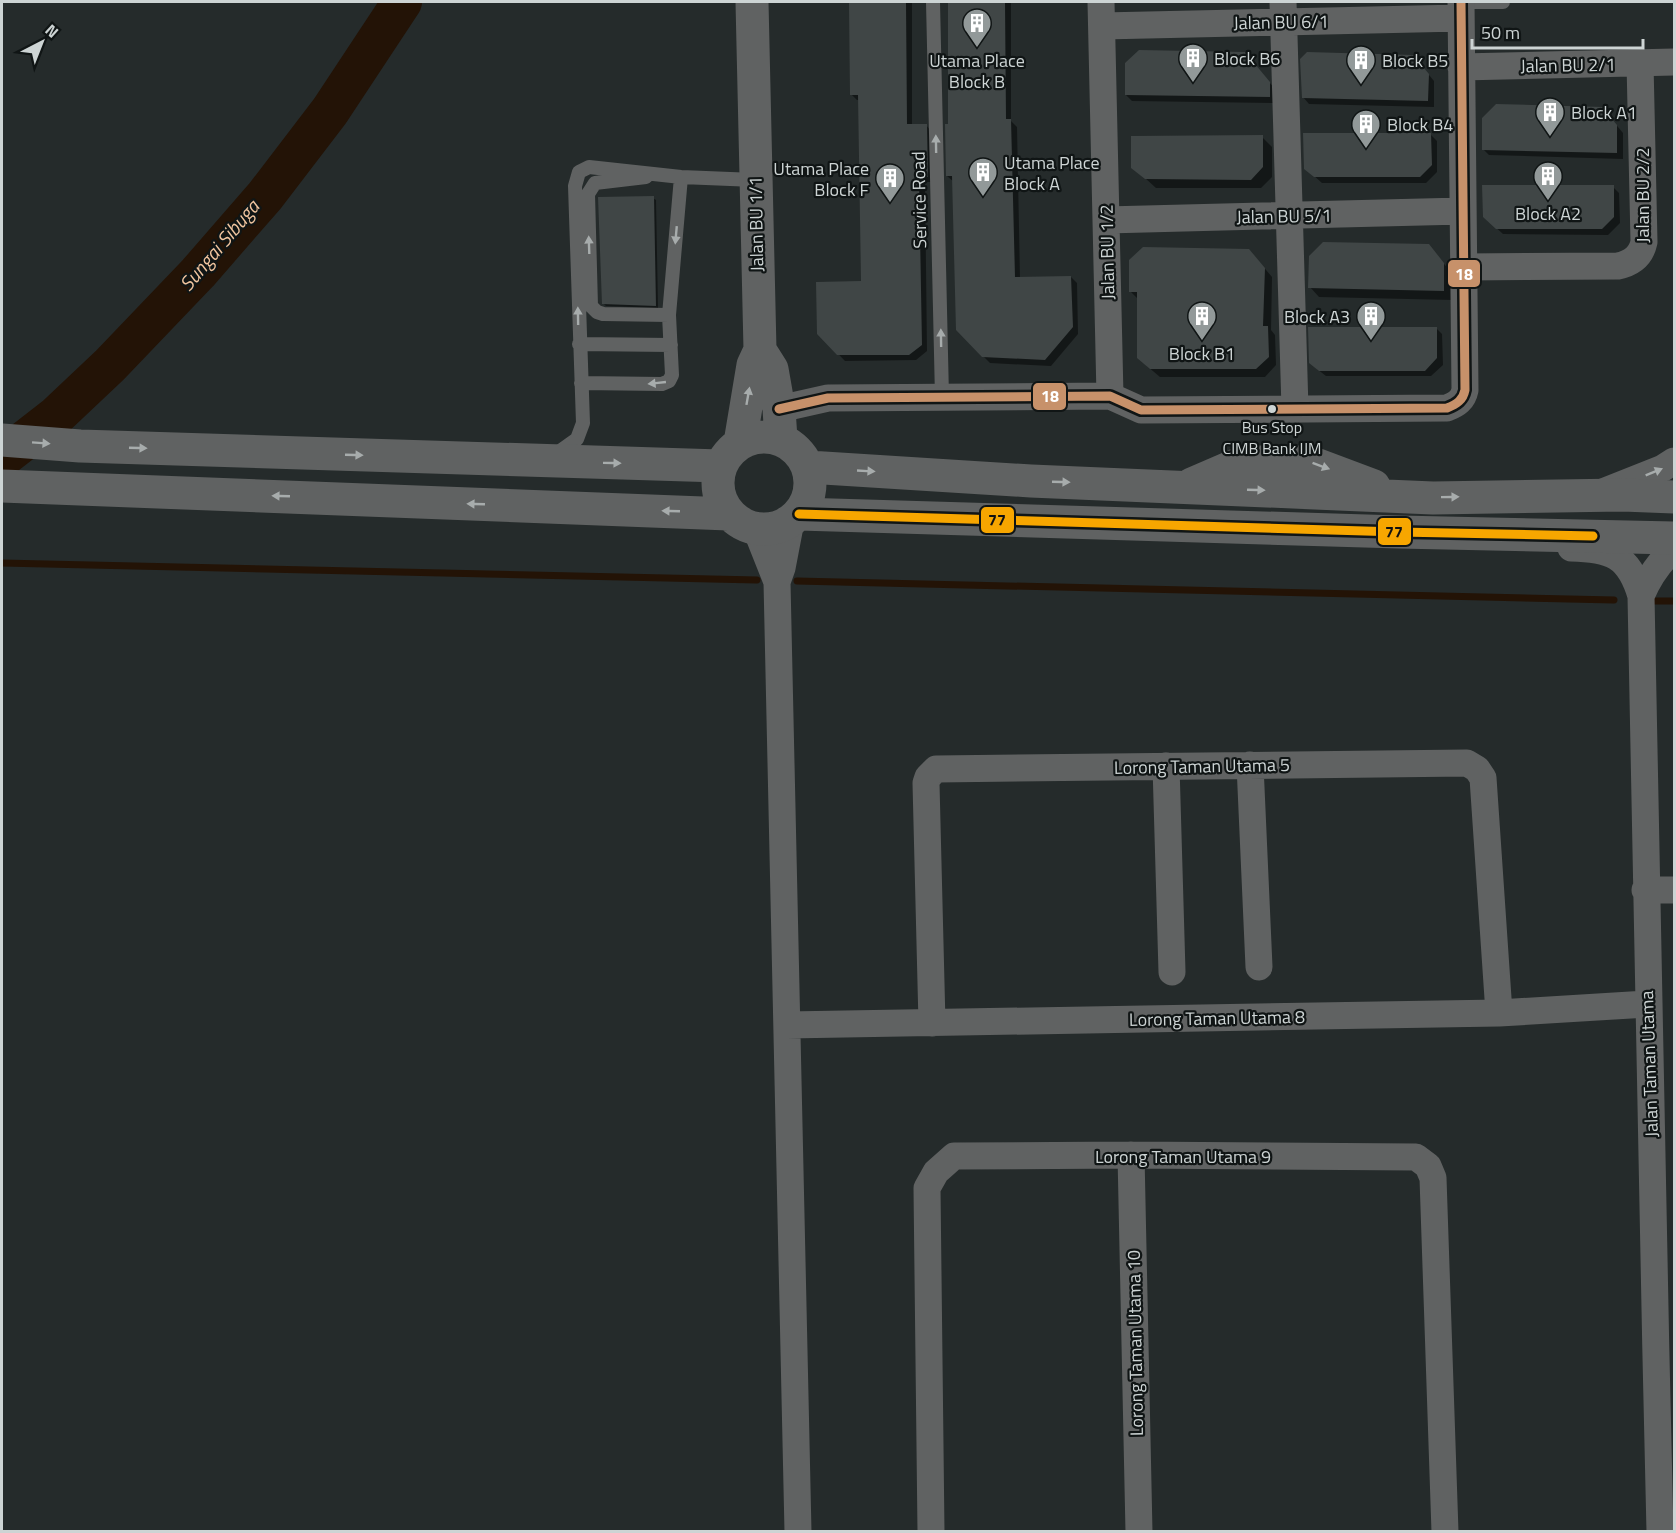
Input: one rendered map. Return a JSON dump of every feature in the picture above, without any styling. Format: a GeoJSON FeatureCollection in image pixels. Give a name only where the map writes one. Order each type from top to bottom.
{"type":"FeatureCollection","features":[{"type":"Feature","properties":{"kind":"street","name":"Jalan BU 1/1"},"geometry":{"type":"LineString","coordinates":[[730,454],[753,365],[760,350],[752,2]]}},
{"type":"Feature","properties":{"kind":"street"},"geometry":{"type":"LineString","coordinates":[[777,582],[743,521],[722,503],[717,478],[730,454],[753,437],[767,436],[780,424],[828,398],[1110,396],[1142,410],[1447,408],[1460,401],[1465,390],[1461,7]]}},
{"type":"Feature","properties":{"kind":"street","name":"Jalan BU 6/1"},"geometry":{"type":"LineString","coordinates":[[1101,14],[1461,7]]}},
{"type":"Feature","properties":{"kind":"street"},"geometry":{"type":"LineString","coordinates":[[1284,12],[1295,409]]}},
{"type":"Feature","properties":{"kind":"street","name":"Jalan BU 1/2"},"geometry":{"type":"LineString","coordinates":[[1101,14],[1110,396]]}},
{"type":"Feature","properties":{"kind":"street","name":"Jalan BU 2/1"},"geometry":{"type":"LineString","coordinates":[[1461,67],[1674,62]]}},
{"type":"Feature","properties":{"kind":"street","name":"Jalan BU 2/2"},"geometry":{"type":"LineString","coordinates":[[1463,267],[1618,266],[1627,264],[1636,258],[1642,251],[1644,242],[1640,63]]}},
{"type":"Feature","properties":{"kind":"street","name":"Jalan BU 5/1"},"geometry":{"type":"LineString","coordinates":[[1106,220],[1463,211]]}},
{"type":"Feature","properties":{"kind":"street"},"geometry":{"type":"LineString","coordinates":[[2,486],[743,521],[780,527],[795,517],[806,504],[810,492],[810,479],[808,467],[792,446],[780,424],[772,369],[760,350]]}},
{"type":"Feature","properties":{"kind":"street"},"geometry":{"type":"LineString","coordinates":[[2,440],[80,446],[544,461],[730,454]]}},
{"type":"Feature","properties":{"kind":"street"},"geometry":{"type":"LineString","coordinates":[[1593,495],[1663,468],[1674,460]]}},
{"type":"Feature","properties":{"kind":"street"},"geometry":{"type":"LineString","coordinates":[[808,467],[1020,480],[1434,498],[1593,495],[1674,497]]}},
{"type":"Feature","properties":{"kind":"street"},"geometry":{"type":"LineString","coordinates":[[795,517],[1674,538]]}},
{"type":"Feature","properties":{"kind":"street"},"geometry":{"type":"LineString","coordinates":[[795,517],[777,582],[798,1532]]}},
{"type":"Feature","properties":{"kind":"street"},"geometry":{"type":"LineString","coordinates":[[1508,535],[1535,548],[1594,549],[1618,557],[1629,566],[1641,596]]}},
{"type":"Feature","properties":{"kind":"street"},"geometry":{"type":"LineString","coordinates":[[1641,596],[1648,578],[1663,558],[1674,549]]}},
{"type":"Feature","properties":{"kind":"street","name":"Jalan Taman Utama"},"geometry":{"type":"LineString","coordinates":[[1641,596],[1647,1004],[1663,1096],[1660,1532]]}},
{"type":"Feature","properties":{"kind":"street","name":"Lorong Taman Utama 5"},"geometry":{"type":"LineString","coordinates":[[932,1023],[926,783],[928,777],[936,769],[1467,763],[1477,769],[1483,778],[1499,1013]]}},
{"type":"Feature","properties":{"kind":"street"},"geometry":{"type":"LineString","coordinates":[[1250,765],[1259,967]]}},
{"type":"Feature","properties":{"kind":"street"},"geometry":{"type":"LineString","coordinates":[[1166,766],[1172,972]]}},
{"type":"Feature","properties":{"kind":"street"},"geometry":{"type":"LineString","coordinates":[[1645,890],[1674,890]]}},
{"type":"Feature","properties":{"kind":"street","name":"Lorong Taman Utama 8"},"geometry":{"type":"LineString","coordinates":[[787,1025],[1499,1013],[1647,1004]]}},
{"type":"Feature","properties":{"kind":"street","name":"Lorong Taman Utama 9"},"geometry":{"type":"LineString","coordinates":[[932,1532],[927,1188],[936,1172],[954,1156],[1131,1155],[1416,1157],[1428,1166],[1433,1178],[1445,1532]]}},
{"type":"Feature","properties":{"kind":"street","name":"Lorong Taman Utama 10"},"geometry":{"type":"LineString","coordinates":[[1131,1155],[1139,1532]]}},
{"type":"Feature","properties":{"kind":"lane","name":"Service Road"},"geometry":{"type":"LineString","coordinates":[[933,2],[942,397]]}},
{"type":"Feature","properties":{"kind":"lane"},"geometry":{"type":"LineString","coordinates":[[1461,7],[1503,2]]}},
{"type":"Feature","properties":{"kind":"lane"},"geometry":{"type":"LineString","coordinates":[[544,461],[577,438],[583,423],[575,186],[579,172],[589,167],[681,177],[755,180]]}},
{"type":"Feature","properties":{"kind":"lane"},"geometry":{"type":"LineString","coordinates":[[666,174],[595,183],[588,194],[587,206],[591,306],[603,314],[669,315]]}},
{"type":"Feature","properties":{"kind":"lane"},"geometry":{"type":"LineString","coordinates":[[581,383],[662,384],[669,381],[672,375],[669,315],[681,177]]}},
{"type":"Feature","properties":{"kind":"lane"},"geometry":{"type":"LineString","coordinates":[[579,344],[671,345]]}},
{"type":"Feature","properties":{"kind":"building","name":"Utama Place Block F"},"geometry":{"type":"Polygon","coordinates":[[[849,2],[906,2],[907,124],[927,124],[928,177],[919,177],[922,345],[909,355],[837,355],[817,334],[816,282],[861,281],[858,95],[850,95],[849,2]]]}},
{"type":"Feature","properties":{"kind":"building","name":"Utama Place Block A"},"geometry":{"type":"Polygon","coordinates":[[[948,2],[1005,2],[1006,119],[1011,119],[1015,277],[1071,276],[1073,327],[1045,360],[982,357],[956,330],[952,176],[946,176],[948,2]]]}},
{"type":"Feature","properties":{"kind":"building","name":"Block B6"},"geometry":{"type":"Polygon","coordinates":[[[1139,50],[1245,52],[1270,82],[1270,97],[1125,95],[1125,63],[1139,50]]]}},
{"type":"Feature","properties":{"kind":"building","name":"Block B5"},"geometry":{"type":"Polygon","coordinates":[[[1307,52],[1413,55],[1429,74],[1428,101],[1302,98],[1300,59],[1307,52]]]}},
{"type":"Feature","properties":{"kind":"building","name":"Block A1"},"geometry":{"type":"Polygon","coordinates":[[[1496,104],[1602,107],[1617,125],[1617,153],[1482,150],[1482,118],[1496,104]]]}},
{"type":"Feature","properties":{"kind":"building","name":"Block B4"},"geometry":{"type":"Polygon","coordinates":[[[1303,133],[1431,133],[1432,165],[1420,177],[1314,177],[1304,169],[1303,133]]]}},
{"type":"Feature","properties":{"kind":"building"},"geometry":{"type":"Polygon","coordinates":[[[1263,135],[1263,167],[1251,180],[1145,179],[1131,168],[1131,136],[1263,135]]]}},
{"type":"Feature","properties":{"kind":"building","name":"Block A2"},"geometry":{"type":"Polygon","coordinates":[[[1482,185],[1614,185],[1614,217],[1602,229],[1496,229],[1483,217],[1482,185]]]}},
{"type":"Feature","properties":{"kind":"building"},"geometry":{"type":"Polygon","coordinates":[[[654,196],[656,306],[602,304],[598,197],[654,196]]]}},
{"type":"Feature","properties":{"kind":"building"},"geometry":{"type":"Polygon","coordinates":[[[1323,242],[1429,244],[1444,263],[1444,291],[1308,288],[1309,256],[1323,242]]]}},
{"type":"Feature","properties":{"kind":"building"},"geometry":{"type":"Polygon","coordinates":[[[1143,247],[1249,249],[1265,268],[1263,326],[1268,326],[1269,357],[1256,369],[1150,369],[1137,358],[1137,292],[1129,292],[1129,260],[1143,247]]]}},
{"type":"Feature","properties":{"kind":"building","name":"Block A3"},"geometry":{"type":"Polygon","coordinates":[[[1308,327],[1437,327],[1437,358],[1425,371],[1319,371],[1309,363],[1308,327]]]}},
{"type":"Feature","properties":{"kind":"waterway","name":"Sungai Sibuga"},"geometry":{"type":"LineString","coordinates":[[2,458],[56,416],[110,365],[198,273],[265,196],[330,111],[402,2]]}},
{"type":"Feature","properties":{"kind":"waterway"},"geometry":{"type":"LineString","coordinates":[[2,563],[757,580]]}},
{"type":"Feature","properties":{"kind":"waterway"},"geometry":{"type":"LineString","coordinates":[[797,581],[1614,600]]}},
{"type":"Feature","properties":{"kind":"waterway"},"geometry":{"type":"LineString","coordinates":[[1651,601],[1674,601]]}},
{"type":"Feature","properties":{"kind":"transit line","name":"18"},"geometry":{"type":"LineString","coordinates":[[779,409],[828,398],[1110,396],[1141,410],[1447,408],[1454,405],[1461,399],[1465,390],[1461,2]]}},
{"type":"Feature","properties":{"kind":"transit line","name":"77"},"geometry":{"type":"LineString","coordinates":[[799,514],[1593,536]]}},
{"type":"Feature","properties":{"kind":"place","name":"Utama Place Block B"},"geometry":{"type":"Point","coordinates":[977,48]}},
{"type":"Feature","properties":{"kind":"place","name":"Block B6"},"geometry":{"type":"Point","coordinates":[1193,84]}},
{"type":"Feature","properties":{"kind":"place","name":"Block B5"},"geometry":{"type":"Point","coordinates":[1361,86]}},
{"type":"Feature","properties":{"kind":"place","name":"Block A1"},"geometry":{"type":"Point","coordinates":[1550,138]}},
{"type":"Feature","properties":{"kind":"place","name":"Block B4"},"geometry":{"type":"Point","coordinates":[1366,150]}},
{"type":"Feature","properties":{"kind":"place","name":"Utama Place Block A"},"geometry":{"type":"Point","coordinates":[983,198]}},
{"type":"Feature","properties":{"kind":"place","name":"Block A2"},"geometry":{"type":"Point","coordinates":[1548,202]}},
{"type":"Feature","properties":{"kind":"place","name":"Utama Place Block F"},"geometry":{"type":"Point","coordinates":[890,204]}},
{"type":"Feature","properties":{"kind":"place","name":"Block B1"},"geometry":{"type":"Point","coordinates":[1202,342]}},
{"type":"Feature","properties":{"kind":"place","name":"Block A3"},"geometry":{"type":"Point","coordinates":[1371,342]}},
{"type":"Feature","properties":{"kind":"place","name":"Bus Stop CIMB Bank IJM"},"geometry":{"type":"Point","coordinates":[1272,409]}}]}
